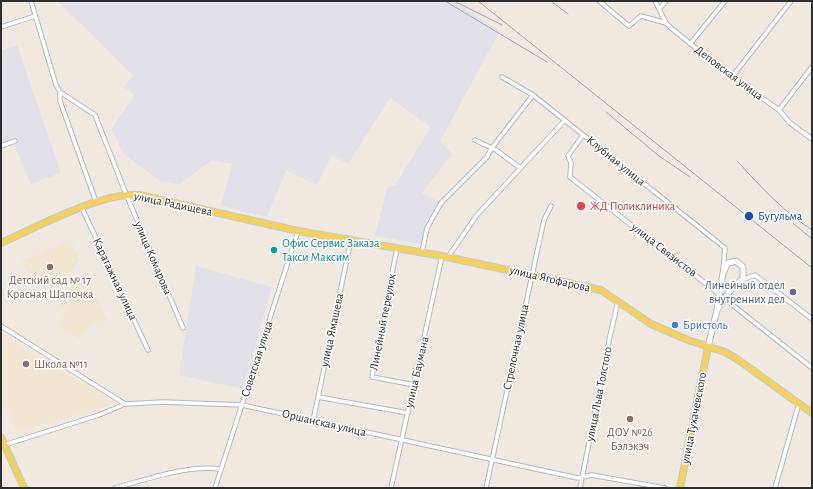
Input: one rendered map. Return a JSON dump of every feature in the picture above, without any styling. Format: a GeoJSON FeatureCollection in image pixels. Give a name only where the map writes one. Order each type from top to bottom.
{"type":"FeatureCollection","features":[{"type":"Feature","properties":{"kind":"main road","name":"улица Радищева"},"geometry":{"type":"LineString","coordinates":[[1,243],[96,202],[126,194],[139,195],[257,222]]}},
{"type":"Feature","properties":{"kind":"main road","name":"улица Ягофарова"},"geometry":{"type":"LineString","coordinates":[[257,222],[298,231],[445,256],[601,290],[651,324],[708,347],[725,352],[812,413]]}},
{"type":"Feature","properties":{"kind":"main road","name":"улица Тухачевского"},"geometry":{"type":"LineString","coordinates":[[680,488],[708,347]]}},
{"type":"Feature","properties":{"kind":"main road"},"geometry":{"type":"LineString","coordinates":[[1,437],[24,488]]}},
{"type":"Feature","properties":{"kind":"street"},"geometry":{"type":"LineString","coordinates":[[31,1],[56,86],[60,92],[60,101],[96,202]]}},
{"type":"Feature","properties":{"kind":"street"},"geometry":{"type":"LineString","coordinates":[[599,1],[629,26],[641,16],[666,23]]}},
{"type":"Feature","properties":{"kind":"street","name":"Деповская улица"},"geometry":{"type":"LineString","coordinates":[[655,1],[666,23],[732,77],[779,110],[790,123],[812,139]]}},
{"type":"Feature","properties":{"kind":"street"},"geometry":{"type":"LineString","coordinates":[[659,10],[666,1]]}},
{"type":"Feature","properties":{"kind":"street"},"geometry":{"type":"LineString","coordinates":[[690,44],[725,1]]}},
{"type":"Feature","properties":{"kind":"street"},"geometry":{"type":"LineString","coordinates":[[732,77],[791,1]]}},
{"type":"Feature","properties":{"kind":"street"},"geometry":{"type":"LineString","coordinates":[[1,27],[35,16]]}},
{"type":"Feature","properties":{"kind":"street"},"geometry":{"type":"LineString","coordinates":[[779,110],[812,67]]}},
{"type":"Feature","properties":{"kind":"street","name":"Клубная улица"},"geometry":{"type":"LineString","coordinates":[[502,77],[533,95],[725,248],[723,273]]}},
{"type":"Feature","properties":{"kind":"street","name":"улица Комарова"},"geometry":{"type":"LineString","coordinates":[[60,92],[95,116],[126,194],[183,328]]}},
{"type":"Feature","properties":{"kind":"street"},"geometry":{"type":"LineString","coordinates":[[422,252],[427,228],[441,203],[488,157],[491,149],[533,95]]}},
{"type":"Feature","properties":{"kind":"street"},"geometry":{"type":"LineString","coordinates":[[445,256],[477,215],[565,120]]}},
{"type":"Feature","properties":{"kind":"street","name":"улица Связистов"},"geometry":{"type":"LineString","coordinates":[[583,135],[568,156],[571,163],[570,177],[720,294]]}},
{"type":"Feature","properties":{"kind":"street"},"geometry":{"type":"LineString","coordinates":[[475,140],[520,168]]}},
{"type":"Feature","properties":{"kind":"street"},"geometry":{"type":"LineString","coordinates":[[1,146],[15,141]]}},
{"type":"Feature","properties":{"kind":"street","name":"Стрелочная улица"},"geometry":{"type":"LineString","coordinates":[[486,488],[544,220],[551,206]]}},
{"type":"Feature","properties":{"kind":"street","name":"Каратажная улица"},"geometry":{"type":"LineString","coordinates":[[82,208],[148,350]]}},
{"type":"Feature","properties":{"kind":"street","name":"Советская улица"},"geometry":{"type":"LineString","coordinates":[[215,488],[298,231]]}},
{"type":"Feature","properties":{"kind":"street","name":"улица Ямашева"},"geometry":{"type":"LineString","coordinates":[[313,420],[351,240]]}},
{"type":"Feature","properties":{"kind":"street","name":"Линейный переулок"},"geometry":{"type":"LineString","coordinates":[[397,248],[372,377],[414,385]]}},
{"type":"Feature","properties":{"kind":"street","name":"улица Баумана"},"geometry":{"type":"LineString","coordinates":[[391,488],[445,256]]}},
{"type":"Feature","properties":{"kind":"street"},"geometry":{"type":"LineString","coordinates":[[708,347],[717,310],[723,273],[728,263],[736,261],[744,269],[742,280]]}},
{"type":"Feature","properties":{"kind":"street"},"geometry":{"type":"LineString","coordinates":[[717,310],[729,292],[742,280],[755,275],[812,319]]}},
{"type":"Feature","properties":{"kind":"street"},"geometry":{"type":"LineString","coordinates":[[724,299],[812,368]]}},
{"type":"Feature","properties":{"kind":"street","name":"улица Льва Толстого"},"geometry":{"type":"LineString","coordinates":[[580,488],[618,301]]}},
{"type":"Feature","properties":{"kind":"street"},"geometry":{"type":"LineString","coordinates":[[1,326],[125,404]]}},
{"type":"Feature","properties":{"kind":"street"},"geometry":{"type":"LineString","coordinates":[[318,397],[408,413]]}},
{"type":"Feature","properties":{"kind":"street","name":"Оршанская улица"},"geometry":{"type":"LineString","coordinates":[[4,445],[99,415],[125,404],[163,402],[242,405],[402,441],[492,458],[573,477],[590,474],[665,488]]}},
{"type":"Feature","properties":{"kind":"street"},"geometry":{"type":"LineString","coordinates":[[775,488],[799,403]]}},
{"type":"Feature","properties":{"kind":"street"},"geometry":{"type":"LineString","coordinates":[[115,488],[161,476],[208,467],[221,469]]}},
{"type":"Feature","properties":{"kind":"shaded area"},"geometry":{"type":"Polygon","coordinates":[[[57,1],[458,1],[457,4],[500,31],[440,141],[452,154],[422,193],[439,202],[427,226],[422,244],[375,236],[387,187],[395,185],[431,127],[390,98],[348,164],[332,155],[317,185],[286,170],[267,217],[221,206],[232,164],[212,160],[179,184],[160,181],[124,154],[111,129],[135,95],[124,87],[133,75],[57,1]]]}},
{"type":"Feature","properties":{"kind":"shaded area"},"geometry":{"type":"Polygon","coordinates":[[[17,45],[61,173],[31,184],[13,143],[1,148],[1,51],[17,45]]]}},
{"type":"Feature","properties":{"kind":"shaded area","name":"Детский сад № 17 Красная Шапочка"},"geometry":{"type":"Polygon","coordinates":[[[71,241],[80,261],[76,263],[65,287],[27,272],[22,260],[71,241]]]}},
{"type":"Feature","properties":{"kind":"shaded area"},"geometry":{"type":"Polygon","coordinates":[[[196,266],[272,287],[243,389],[179,375],[196,266]]]}},
{"type":"Feature","properties":{"kind":"shaded area"},"geometry":{"type":"Polygon","coordinates":[[[86,275],[107,320],[90,325],[80,339],[58,325],[67,310],[60,306],[78,279],[86,275]]]}},
{"type":"Feature","properties":{"kind":"shaded area","name":"Школа №11"},"geometry":{"type":"Polygon","coordinates":[[[1,334],[117,403],[17,432],[1,394],[1,334]]]}},
{"type":"Feature","properties":{"kind":"railway"},"geometry":{"type":"LineString","coordinates":[[445,1],[547,62]]}},
{"type":"Feature","properties":{"kind":"railway"},"geometry":{"type":"LineString","coordinates":[[454,1],[502,25]]}},
{"type":"Feature","properties":{"kind":"railway"},"geometry":{"type":"LineString","coordinates":[[478,1],[812,268]]}},
{"type":"Feature","properties":{"kind":"railway"},"geometry":{"type":"LineString","coordinates":[[551,1],[568,14]]}},
{"type":"Feature","properties":{"kind":"railway"},"geometry":{"type":"LineString","coordinates":[[606,112],[659,156],[690,177]]}},
{"type":"Feature","properties":{"kind":"railway"},"geometry":{"type":"LineString","coordinates":[[738,162],[782,207],[812,230]]}},
{"type":"Feature","properties":{"kind":"railway"},"geometry":{"type":"LineString","coordinates":[[794,224],[812,239]]}},
{"type":"Feature","properties":{"kind":"place","name":"ЖД Поликлиника"},"geometry":{"type":"Point","coordinates":[581,206]}},
{"type":"Feature","properties":{"kind":"place","name":"Бугульма"},"geometry":{"type":"Point","coordinates":[749,216]}},
{"type":"Feature","properties":{"kind":"place","name":"Офис Сервис Заказа Такси Максим"},"geometry":{"type":"Point","coordinates":[274,250]}},
{"type":"Feature","properties":{"kind":"place","name":"Детский сад № 17 Красная Шапочка"},"geometry":{"type":"Point","coordinates":[50,267]}},
{"type":"Feature","properties":{"kind":"place","name":"Линейный отдел внутренних дел"},"geometry":{"type":"Point","coordinates":[793,292]}},
{"type":"Feature","properties":{"kind":"place","name":"Бристоль"},"geometry":{"type":"Point","coordinates":[675,325]}},
{"type":"Feature","properties":{"kind":"place","name":"Школа №11"},"geometry":{"type":"Point","coordinates":[26,364]}},
{"type":"Feature","properties":{"kind":"place","name":"ДОУ №26 Бэлэкэч"},"geometry":{"type":"Point","coordinates":[630,419]}}]}
